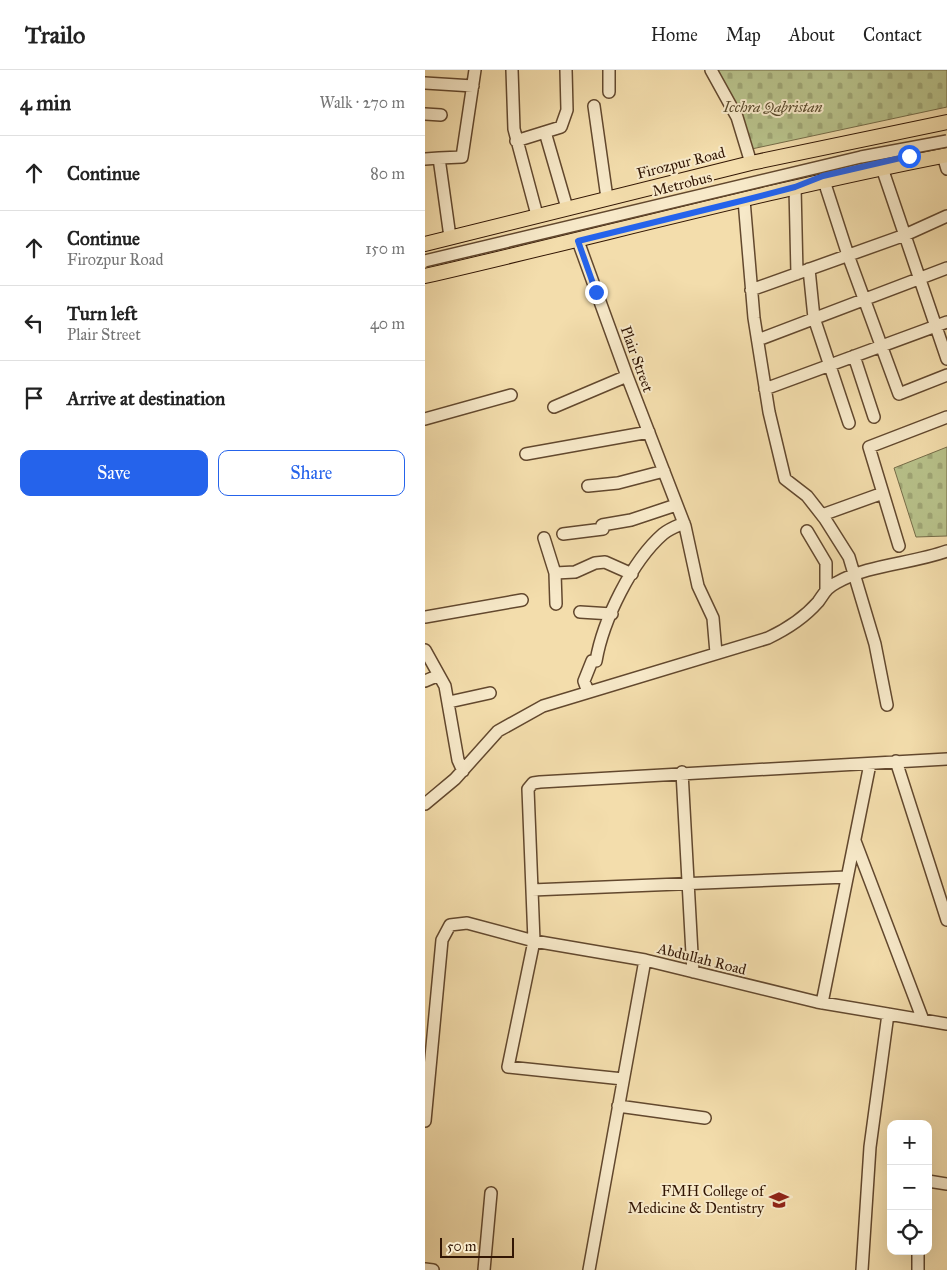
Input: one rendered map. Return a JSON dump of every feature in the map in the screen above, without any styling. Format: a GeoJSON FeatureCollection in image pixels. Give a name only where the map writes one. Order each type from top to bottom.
{"type":"FeatureCollection","features":[{"type":"Feature","properties":{"kind":"main road","name":"Firozpur Road"},"geometry":{"type":"LineString","coordinates":[[425,244],[751,163],[947,122]]}},
{"type":"Feature","properties":{"kind":"main road"},"geometry":{"type":"LineString","coordinates":[[946,158],[924,150],[922,140],[927,134],[947,129]]}},
{"type":"Feature","properties":{"kind":"main road"},"geometry":{"type":"LineString","coordinates":[[795,187],[823,176],[904,158],[914,152],[912,142],[907,138],[901,138],[820,156],[799,152]]}},
{"type":"Feature","properties":{"kind":"main road"},"geometry":{"type":"LineString","coordinates":[[425,276],[578,241],[795,187],[882,168],[946,158]]}},
{"type":"Feature","properties":{"kind":"street"},"geometry":{"type":"LineString","coordinates":[[425,159],[462,157],[475,70]]}},
{"type":"Feature","properties":{"kind":"street"},"geometry":{"type":"LineString","coordinates":[[512,70],[512,118],[516,141],[537,215]]}},
{"type":"Feature","properties":{"kind":"street"},"geometry":{"type":"LineString","coordinates":[[516,141],[561,127],[567,110],[567,70]]}},
{"type":"Feature","properties":{"kind":"street"},"geometry":{"type":"LineString","coordinates":[[609,70],[609,92]]}},
{"type":"Feature","properties":{"kind":"street"},"geometry":{"type":"LineString","coordinates":[[711,70],[737,117],[751,163]]}},
{"type":"Feature","properties":{"kind":"street"},"geometry":{"type":"LineString","coordinates":[[425,83],[473,86]]}},
{"type":"Feature","properties":{"kind":"street"},"geometry":{"type":"LineString","coordinates":[[594,106],[607,198]]}},
{"type":"Feature","properties":{"kind":"street"},"geometry":{"type":"LineString","coordinates":[[425,114],[441,115]]}},
{"type":"Feature","properties":{"kind":"street"},"geometry":{"type":"LineString","coordinates":[[545,132],[567,208]]}},
{"type":"Feature","properties":{"kind":"street","name":"Metrobus"},"geometry":{"type":"LineString","coordinates":[[425,261],[861,157],[947,141]]}},
{"type":"Feature","properties":{"kind":"street"},"geometry":{"type":"LineString","coordinates":[[439,158],[450,237]]}},
{"type":"Feature","properties":{"kind":"street"},"geometry":{"type":"LineString","coordinates":[[882,168],[947,359]]}},
{"type":"Feature","properties":{"kind":"street"},"geometry":{"type":"LineString","coordinates":[[824,181],[848,255],[883,346],[899,394],[947,375]]}},
{"type":"Feature","properties":{"kind":"street"},"geometry":{"type":"LineString","coordinates":[[795,187],[797,274]]}},
{"type":"Feature","properties":{"kind":"street"},"geometry":{"type":"LineString","coordinates":[[745,200],[751,290],[765,390],[785,479],[807,496],[822,515],[849,557],[880,664],[887,705]]}},
{"type":"Feature","properties":{"kind":"street"},"geometry":{"type":"LineString","coordinates":[[751,290],[905,235],[947,216]]}},
{"type":"Feature","properties":{"kind":"street","name":"Plair Street"},"geometry":{"type":"LineString","coordinates":[[578,241],[627,376],[684,523],[698,586],[713,618],[716,653]]}},
{"type":"Feature","properties":{"kind":"street"},"geometry":{"type":"LineString","coordinates":[[758,340],[864,298],[947,268]]}},
{"type":"Feature","properties":{"kind":"street"},"geometry":{"type":"LineString","coordinates":[[809,269],[814,318],[849,422]]}},
{"type":"Feature","properties":{"kind":"street"},"geometry":{"type":"LineString","coordinates":[[765,390],[947,322]]}},
{"type":"Feature","properties":{"kind":"street"},"geometry":{"type":"LineString","coordinates":[[854,356],[874,417]]}},
{"type":"Feature","properties":{"kind":"street"},"geometry":{"type":"LineString","coordinates":[[554,406],[627,376]]}},
{"type":"Feature","properties":{"kind":"street"},"geometry":{"type":"LineString","coordinates":[[425,419],[511,395]]}},
{"type":"Feature","properties":{"kind":"street"},"geometry":{"type":"LineString","coordinates":[[899,546],[869,447],[947,417]]}},
{"type":"Feature","properties":{"kind":"street"},"geometry":{"type":"LineString","coordinates":[[526,454],[649,432]]}},
{"type":"Feature","properties":{"kind":"street"},"geometry":{"type":"LineString","coordinates":[[588,486],[618,483],[665,471]]}},
{"type":"Feature","properties":{"kind":"street"},"geometry":{"type":"LineString","coordinates":[[822,515],[883,493]]}},
{"type":"Feature","properties":{"kind":"street"},"geometry":{"type":"LineString","coordinates":[[563,534],[603,529],[602,525],[631,520],[676,505]]}},
{"type":"Feature","properties":{"kind":"street"},"geometry":{"type":"LineString","coordinates":[[588,692],[584,681],[592,661],[596,661],[598,647],[632,574],[642,558],[664,532],[684,523]]}},
{"type":"Feature","properties":{"kind":"street"},"geometry":{"type":"LineString","coordinates":[[807,531],[826,563],[826,589]]}},
{"type":"Feature","properties":{"kind":"street"},"geometry":{"type":"LineString","coordinates":[[544,538],[555,574],[556,604]]}},
{"type":"Feature","properties":{"kind":"street"},"geometry":{"type":"LineString","coordinates":[[426,800],[463,771],[498,731],[518,718],[543,706],[768,638],[791,627],[818,602],[826,589],[855,573],[922,560],[947,551]]}},
{"type":"Feature","properties":{"kind":"street"},"geometry":{"type":"LineString","coordinates":[[555,574],[575,572],[595,563],[605,562],[632,574]]}},
{"type":"Feature","properties":{"kind":"street"},"geometry":{"type":"LineString","coordinates":[[425,618],[522,600]]}},
{"type":"Feature","properties":{"kind":"street"},"geometry":{"type":"LineString","coordinates":[[579,612],[612,614]]}},
{"type":"Feature","properties":{"kind":"street"},"geometry":{"type":"LineString","coordinates":[[425,650],[445,686],[457,752],[463,771]]}},
{"type":"Feature","properties":{"kind":"street"},"geometry":{"type":"LineString","coordinates":[[425,681],[439,675]]}},
{"type":"Feature","properties":{"kind":"street"},"geometry":{"type":"LineString","coordinates":[[449,702],[490,693]]}},
{"type":"Feature","properties":{"kind":"street"},"geometry":{"type":"LineString","coordinates":[[623,1079],[509,1067],[534,941],[527,797],[528,789],[533,784],[683,772],[870,764],[947,758]]}},
{"type":"Feature","properties":{"kind":"street"},"geometry":{"type":"LineString","coordinates":[[896,762],[947,920]]}},
{"type":"Feature","properties":{"kind":"street"},"geometry":{"type":"LineString","coordinates":[[822,1002],[870,764]]}},
{"type":"Feature","properties":{"kind":"street"},"geometry":{"type":"LineString","coordinates":[[683,772],[693,972]]}},
{"type":"Feature","properties":{"kind":"street"},"geometry":{"type":"LineString","coordinates":[[855,840],[923,1020]]}},
{"type":"Feature","properties":{"kind":"street"},"geometry":{"type":"LineString","coordinates":[[531,890],[847,877]]}},
{"type":"Feature","properties":{"kind":"street","name":"Abdullah Road"},"geometry":{"type":"LineString","coordinates":[[425,1121],[443,940],[450,924],[467,923],[534,941],[645,960],[822,1002],[947,1024]]}},
{"type":"Feature","properties":{"kind":"street"},"geometry":{"type":"LineString","coordinates":[[589,1270],[645,960]]}},
{"type":"Feature","properties":{"kind":"street"},"geometry":{"type":"LineString","coordinates":[[862,1270],[870,1147],[888,1014]]}},
{"type":"Feature","properties":{"kind":"street"},"geometry":{"type":"LineString","coordinates":[[618,1106],[705,1118]]}},
{"type":"Feature","properties":{"kind":"street"},"geometry":{"type":"LineString","coordinates":[[932,1182],[947,1184]]}},
{"type":"Feature","properties":{"kind":"street"},"geometry":{"type":"LineString","coordinates":[[484,1270],[491,1192]]}},
{"type":"Feature","properties":{"kind":"street"},"geometry":{"type":"LineString","coordinates":[[918,1255],[918,1270]]}},
{"type":"Feature","properties":{"kind":"street"},"geometry":{"type":"LineString","coordinates":[[425,1269],[433,1270]]}},
{"type":"Feature","properties":{"kind":"green space","name":"Icchra Qabristan"},"geometry":{"type":"Polygon","coordinates":[[[711,70],[947,70],[947,107],[747,150],[711,70]]]}},
{"type":"Feature","properties":{"kind":"green space"},"geometry":{"type":"Polygon","coordinates":[[[947,447],[947,536],[916,537],[894,468],[947,447]]]}},
{"type":"Feature","properties":{"kind":"place","name":"FMH College of Medicine & Dentistry"},"geometry":{"type":"Point","coordinates":[779,1200]}},
{"type":"Feature","properties":{"kind":"route"},"geometry":{"type":"LineString","coordinates":[[596,292],[578,241],[795,187],[823,176],[909,156]]}}]}
